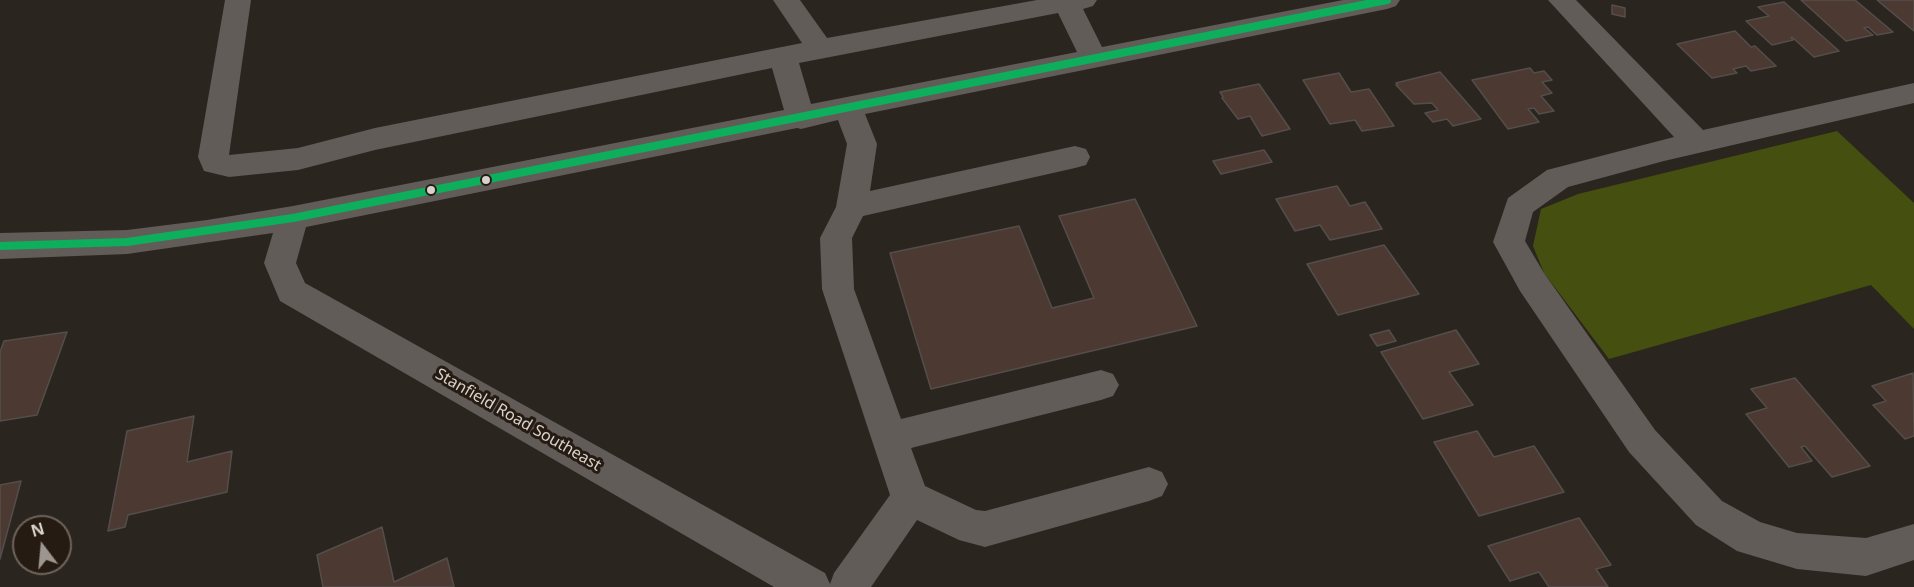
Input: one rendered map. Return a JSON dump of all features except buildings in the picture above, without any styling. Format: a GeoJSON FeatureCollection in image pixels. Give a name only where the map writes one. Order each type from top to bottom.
{"type":"FeatureCollection","features":[{"type":"Feature","properties":{"kind":"street"},"geometry":{"type":"LineString","coordinates":[[238,0],[213,157],[215,163],[229,166],[298,159],[375,139],[820,49],[1072,1],[1095,60]]}},
{"type":"Feature","properties":{"kind":"street"},"geometry":{"type":"LineString","coordinates":[[786,0],[820,49]]}},
{"type":"Feature","properties":{"kind":"street"},"geometry":{"type":"LineString","coordinates":[[0,246],[127,242],[293,218],[801,119],[1387,0]]}},
{"type":"Feature","properties":{"kind":"street"},"geometry":{"type":"LineString","coordinates":[[1561,0],[1697,142]]}},
{"type":"Feature","properties":{"kind":"street"},"geometry":{"type":"LineString","coordinates":[[783,57],[801,119]]}},
{"type":"Feature","properties":{"kind":"street"},"geometry":{"type":"LineString","coordinates":[[1914,93],[1697,142],[1558,178],[1519,206],[1509,242],[1532,282],[1642,441],[1709,513],[1751,538],[1797,551],[1866,557],[1914,542]]}},
{"type":"Feature","properties":{"kind":"street"},"geometry":{"type":"LineString","coordinates":[[849,109],[862,144],[852,207],[836,237],[838,289],[910,498],[973,527],[985,528],[1149,484]]}},
{"type":"Feature","properties":{"kind":"street"},"geometry":{"type":"LineString","coordinates":[[852,207],[1075,157]]}},
{"type":"Feature","properties":{"kind":"street","name":"Stanfield Road Southeast"},"geometry":{"type":"LineString","coordinates":[[293,218],[280,263],[292,292],[784,581]]}},
{"type":"Feature","properties":{"kind":"street"},"geometry":{"type":"LineString","coordinates":[[889,438],[1101,385]]}},
{"type":"Feature","properties":{"kind":"street"},"geometry":{"type":"LineString","coordinates":[[848,587],[910,498]]}},
{"type":"Feature","properties":{"kind":"green space"},"geometry":{"type":"Polygon","coordinates":[[[1837,131],[1914,203],[1914,329],[1871,285],[1609,359],[1544,273],[1533,246],[1541,209],[1578,194],[1837,131]]]}},
{"type":"Feature","properties":{"kind":"transit line"},"geometry":{"type":"LineString","coordinates":[[0,246],[127,242],[293,218],[1387,0]]}}]}
